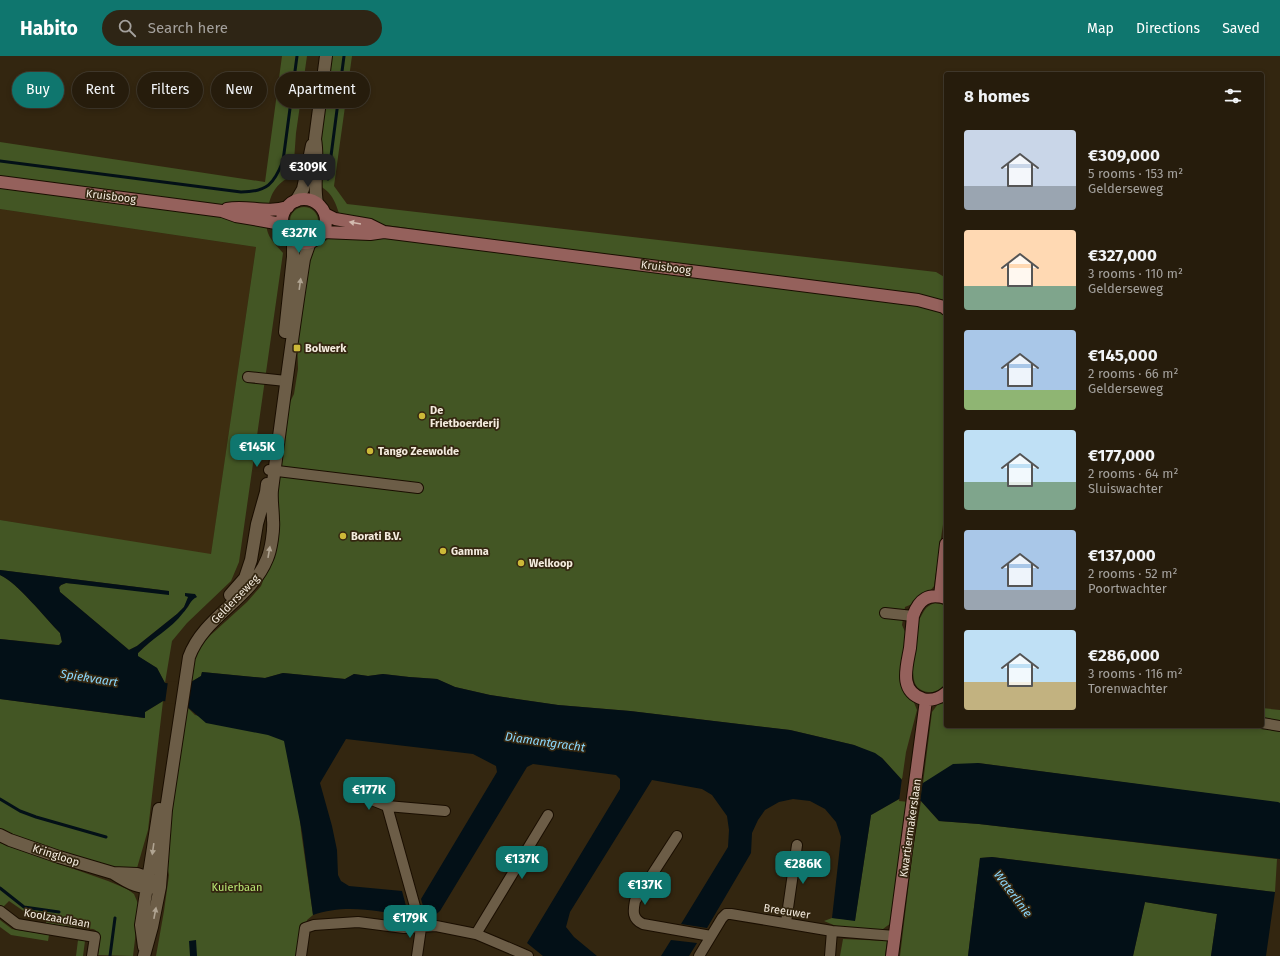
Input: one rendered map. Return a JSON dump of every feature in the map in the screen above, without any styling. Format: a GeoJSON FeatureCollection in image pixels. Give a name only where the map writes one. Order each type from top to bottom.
{"type":"FeatureCollection","features":[{"type":"Feature","properties":{"kind":"main road","name":"Kruisboog"},"geometry":{"type":"LineString","coordinates":[[0,182],[222,211],[236,216],[276,223],[284,228]]}},
{"type":"Feature","properties":{"kind":"main road"},"geometry":{"type":"LineString","coordinates":[[303,199],[317,203],[325,214],[326,220],[323,232],[315,240],[310,242],[298,242],[288,236],[284,228],[283,218],[292,204],[303,199]]}},
{"type":"Feature","properties":{"kind":"main road","name":"Kruisboog"},"geometry":{"type":"LineString","coordinates":[[222,211],[235,208],[277,210],[292,204]]}},
{"type":"Feature","properties":{"kind":"main road","name":"Kruisboog"},"geometry":{"type":"LineString","coordinates":[[325,214],[335,219],[370,225],[384,232]]}},
{"type":"Feature","properties":{"kind":"main road","name":"Kruisboog"},"geometry":{"type":"LineString","coordinates":[[323,232],[370,234],[384,232],[918,300],[944,307]]}},
{"type":"Feature","properties":{"kind":"main road"},"geometry":{"type":"LineString","coordinates":[[944,579],[943,597],[933,596],[922,600],[916,608],[913,616],[905,676],[906,682],[913,694],[918,697],[926,700],[934,699],[944,693]]}},
{"type":"Feature","properties":{"kind":"main road","name":"Kwartiermakerslaan"},"geometry":{"type":"LineString","coordinates":[[892,956],[926,700]]}},
{"type":"Feature","properties":{"kind":"street"},"geometry":{"type":"LineString","coordinates":[[317,203],[314,191],[317,150],[315,139],[326,56]]}},
{"type":"Feature","properties":{"kind":"street"},"geometry":{"type":"LineString","coordinates":[[292,204],[303,189],[310,148],[315,139]]}},
{"type":"Feature","properties":{"kind":"street","name":"Gelderseweg"},"geometry":{"type":"LineString","coordinates":[[182,673],[192,647],[198,637],[253,582],[260,574],[268,558],[274,522],[272,470],[283,381],[293,257],[293,239]]}},
{"type":"Feature","properties":{"kind":"street","name":"Gelderseweg"},"geometry":{"type":"LineString","coordinates":[[283,381],[304,259],[310,242]]}},
{"type":"Feature","properties":{"kind":"street"},"geometry":{"type":"LineString","coordinates":[[248,377],[283,381]]}},
{"type":"Feature","properties":{"kind":"street"},"geometry":{"type":"LineString","coordinates":[[272,470],[418,488]]}},
{"type":"Feature","properties":{"kind":"street","name":"Gelderseweg"},"geometry":{"type":"LineString","coordinates":[[144,953],[141,925],[176,714],[185,644],[194,632],[232,594],[245,578],[251,560],[257,524],[272,470]]}},
{"type":"Feature","properties":{"kind":"street"},"geometry":{"type":"LineString","coordinates":[[885,613],[913,616]]}},
{"type":"Feature","properties":{"kind":"street","name":"Gelderseweg"},"geometry":{"type":"LineString","coordinates":[[144,953],[152,927],[160,887],[176,714]]}},
{"type":"Feature","properties":{"kind":"street"},"geometry":{"type":"LineString","coordinates":[[1264,724],[1280,726]]}},
{"type":"Feature","properties":{"kind":"street"},"geometry":{"type":"LineString","coordinates":[[359,795],[387,806],[445,810]]}},
{"type":"Feature","properties":{"kind":"street"},"geometry":{"type":"LineString","coordinates":[[387,806],[421,928],[417,956]]}},
{"type":"Feature","properties":{"kind":"street"},"geometry":{"type":"LineString","coordinates":[[476,934],[548,815]]}},
{"type":"Feature","properties":{"kind":"street","name":"Kringloop"},"geometry":{"type":"LineString","coordinates":[[0,835],[59,857],[112,873],[126,881],[148,883],[160,887]]}},
{"type":"Feature","properties":{"kind":"street"},"geometry":{"type":"LineString","coordinates":[[677,836],[635,901],[633,910],[634,915],[636,920],[643,924],[711,936]]}},
{"type":"Feature","properties":{"kind":"street"},"geometry":{"type":"LineString","coordinates":[[786,922],[797,845]]}},
{"type":"Feature","properties":{"kind":"street","name":"Koolzaadlaan"},"geometry":{"type":"LineString","coordinates":[[0,911],[17,924],[95,937],[92,956]]}},
{"type":"Feature","properties":{"kind":"street","name":"Breeuwer"},"geometry":{"type":"LineString","coordinates":[[699,956],[722,918],[726,914],[832,930],[895,936]]}},
{"type":"Feature","properties":{"kind":"street"},"geometry":{"type":"LineString","coordinates":[[301,956],[305,928],[314,925],[358,922],[404,928],[436,926],[476,934],[528,956]]}},
{"type":"Feature","properties":{"kind":"street"},"geometry":{"type":"LineString","coordinates":[[830,956],[832,930]]}},
{"type":"Feature","properties":{"kind":"shaded area"},"geometry":{"type":"Polygon","coordinates":[[[0,209],[256,247],[211,555],[0,520],[0,209]]]}},
{"type":"Feature","properties":{"kind":"green space"},"geometry":{"type":"Polygon","coordinates":[[[282,56],[307,56],[305,72],[280,72],[282,56]]]}},
{"type":"Feature","properties":{"kind":"green space"},"geometry":{"type":"Polygon","coordinates":[[[331,56],[352,56],[350,72],[329,72],[331,56]]]}},
{"type":"Feature","properties":{"kind":"green space"},"geometry":{"type":"Polygon","coordinates":[[[275,108],[300,108],[293,175],[281,183],[274,191],[270,201],[267,217],[267,231],[269,236],[283,253],[239,562],[231,581],[187,623],[172,641],[165,683],[157,668],[137,656],[138,653],[188,607],[192,599],[189,597],[184,607],[177,614],[137,646],[129,650],[60,592],[59,588],[61,585],[66,583],[169,591],[0,570],[0,520],[211,554],[256,247],[0,209],[0,142],[265,182],[275,108]]]}},
{"type":"Feature","properties":{"kind":"green space"},"geometry":{"type":"Polygon","coordinates":[[[324,108],[345,108],[334,186],[347,204],[936,272],[944,277],[944,305],[920,297],[363,222],[340,216],[330,194],[318,185],[320,142],[324,108]]]}},
{"type":"Feature","properties":{"kind":"green space"},"geometry":{"type":"Polygon","coordinates":[[[304,207],[314,211],[318,221],[314,231],[304,235],[294,231],[290,221],[294,211],[304,207]]]}},
{"type":"Feature","properties":{"kind":"green space"},"geometry":{"type":"Polygon","coordinates":[[[332,235],[387,237],[919,303],[944,312],[944,518],[934,586],[929,592],[913,604],[905,607],[902,625],[906,634],[913,700],[917,710],[906,752],[902,780],[882,758],[854,745],[790,730],[630,711],[558,705],[490,695],[455,687],[437,679],[383,674],[368,676],[354,674],[345,679],[283,673],[265,678],[202,672],[201,676],[186,685],[192,652],[247,602],[261,586],[269,565],[276,496],[290,402],[294,394],[298,369],[297,335],[310,249],[327,240],[332,235]]]}},
{"type":"Feature","properties":{"kind":"green space"},"geometry":{"type":"Polygon","coordinates":[[[0,575],[15,585],[60,633],[62,642],[59,645],[0,639],[0,575]]]}},
{"type":"Feature","properties":{"kind":"green space"},"geometry":{"type":"Polygon","coordinates":[[[935,603],[944,605],[944,684],[940,689],[930,692],[921,690],[916,686],[911,668],[917,622],[925,609],[935,603]]]}},
{"type":"Feature","properties":{"kind":"green space"},"geometry":{"type":"Polygon","coordinates":[[[0,699],[144,718],[145,712],[163,701],[148,830],[137,868],[114,867],[66,854],[0,829],[0,699]]]}},
{"type":"Feature","properties":{"kind":"green space"},"geometry":{"type":"Polygon","coordinates":[[[944,700],[944,728],[1264,728],[1280,730],[1280,803],[978,763],[923,783],[932,712],[938,704],[944,700]]]}},
{"type":"Feature","properties":{"kind":"green space","name":"Kuierbaan"},"geometry":{"type":"Polygon","coordinates":[[[184,704],[195,715],[294,738],[301,831],[313,915],[307,920],[301,956],[156,956],[169,875],[164,852],[184,704]]]}},
{"type":"Feature","properties":{"kind":"green space"},"geometry":{"type":"Polygon","coordinates":[[[1264,708],[1280,710],[1280,721],[1264,718],[1264,708]]]}},
{"type":"Feature","properties":{"kind":"green space"},"geometry":{"type":"Polygon","coordinates":[[[899,799],[907,800],[891,923],[883,929],[875,930],[836,926],[824,921],[832,918],[855,920],[871,815],[899,799]]]}},
{"type":"Feature","properties":{"kind":"green space"},"geometry":{"type":"Polygon","coordinates":[[[921,801],[939,821],[979,824],[1277,859],[1275,892],[992,857],[980,858],[968,956],[900,956],[913,849],[921,801]]]}},
{"type":"Feature","properties":{"kind":"green space"},"geometry":{"type":"Polygon","coordinates":[[[0,843],[108,881],[127,889],[134,894],[139,906],[133,956],[98,955],[100,937],[99,933],[93,929],[46,924],[46,916],[25,912],[9,901],[3,907],[0,905],[0,843]]]}},
{"type":"Feature","properties":{"kind":"green space"},"geometry":{"type":"Polygon","coordinates":[[[1145,902],[1217,914],[1211,956],[1133,956],[1145,902]]]}},
{"type":"Feature","properties":{"kind":"green space"},"geometry":{"type":"Polygon","coordinates":[[[0,920],[12,929],[49,935],[48,941],[11,935],[0,927],[0,920]]]}},
{"type":"Feature","properties":{"kind":"green space"},"geometry":{"type":"Polygon","coordinates":[[[843,939],[887,941],[885,956],[840,956],[843,939]]]}},
{"type":"Feature","properties":{"kind":"green space"},"geometry":{"type":"Polygon","coordinates":[[[78,940],[85,941],[83,956],[76,956],[78,940]]]}},
{"type":"Feature","properties":{"kind":"water"},"geometry":{"type":"Polygon","coordinates":[[[0,570],[169,591],[169,595],[66,583],[59,587],[60,592],[129,650],[137,646],[184,607],[188,597],[185,596],[185,593],[195,594],[197,597],[191,602],[178,619],[138,653],[138,656],[157,668],[165,683],[186,685],[201,676],[202,672],[265,678],[283,673],[345,679],[354,674],[368,676],[383,674],[437,679],[455,687],[490,695],[558,705],[630,711],[790,730],[854,745],[875,753],[882,758],[902,780],[923,783],[953,764],[978,763],[1278,802],[1280,803],[1280,859],[979,824],[939,821],[921,801],[899,799],[871,815],[855,921],[832,918],[841,837],[836,822],[825,809],[810,801],[793,799],[779,802],[765,810],[758,820],[752,833],[751,853],[707,928],[681,924],[728,847],[729,830],[727,816],[712,795],[702,789],[652,780],[570,912],[566,927],[574,937],[597,956],[543,956],[527,943],[620,789],[620,779],[616,775],[533,764],[527,767],[440,911],[434,916],[426,917],[421,899],[497,772],[496,766],[473,754],[346,739],[320,783],[337,850],[338,875],[341,881],[349,886],[402,891],[409,917],[361,909],[336,910],[313,915],[302,832],[284,741],[268,735],[206,723],[184,704],[163,701],[145,712],[145,718],[0,699],[0,639],[56,645],[59,645],[62,642],[60,633],[15,585],[0,575],[0,570]]]}},
{"type":"Feature","properties":{"kind":"water","name":"Waterlinie"},"geometry":{"type":"Polygon","coordinates":[[[992,857],[1275,892],[1266,956],[1211,956],[1217,914],[1145,902],[1133,956],[968,956],[980,858],[992,857]]]}},
{"type":"Feature","properties":{"kind":"water"},"geometry":{"type":"Polygon","coordinates":[[[196,940],[197,956],[190,956],[189,941],[196,940]]]}},
{"type":"Feature","properties":{"kind":"water"},"geometry":{"type":"Polygon","coordinates":[[[671,940],[697,943],[689,956],[661,956],[671,940]]]}},
{"type":"Feature","properties":{"kind":"pier"},"geometry":{"type":"Polygon","coordinates":[[[168,681],[186,683],[183,705],[165,703],[168,681]]]}},
{"type":"Feature","properties":{"kind":"pier"},"geometry":{"type":"Polygon","coordinates":[[[902,778],[923,780],[920,803],[899,801],[902,778]]]}},
{"type":"Feature","properties":{"kind":"waterway"},"geometry":{"type":"LineString","coordinates":[[0,161],[241,192],[250,192],[263,188],[273,181],[283,161],[297,56]]}},
{"type":"Feature","properties":{"kind":"waterway"},"geometry":{"type":"LineString","coordinates":[[328,179],[344,56]]}},
{"type":"Feature","properties":{"kind":"waterway"},"geometry":{"type":"LineString","coordinates":[[0,799],[20,811],[36,817],[106,837]]}},
{"type":"Feature","properties":{"kind":"waterway"},"geometry":{"type":"LineString","coordinates":[[0,888],[24,907],[59,912]]}},
{"type":"Feature","properties":{"kind":"waterway"},"geometry":{"type":"LineString","coordinates":[[110,956],[115,918]]}},
{"type":"Feature","properties":{"kind":"place","name":"Bolwerk"},"geometry":{"type":"Point","coordinates":[297,348]}},
{"type":"Feature","properties":{"kind":"place","name":"De Frietboerderij"},"geometry":{"type":"Point","coordinates":[422,416]}},
{"type":"Feature","properties":{"kind":"place","name":"Tango Zeewolde"},"geometry":{"type":"Point","coordinates":[370,451]}},
{"type":"Feature","properties":{"kind":"place","name":"Borati B.V."},"geometry":{"type":"Point","coordinates":[343,536]}},
{"type":"Feature","properties":{"kind":"place","name":"Gamma"},"geometry":{"type":"Point","coordinates":[443,551]}},
{"type":"Feature","properties":{"kind":"place","name":"Welkoop"},"geometry":{"type":"Point","coordinates":[521,563]}},
{"type":"Feature","properties":{"kind":"water label","name":"Spiekvaart"},"geometry":{"type":"Point","coordinates":[89,678]}},
{"type":"Feature","properties":{"kind":"water label","name":"Diamantgracht"},"geometry":{"type":"Point","coordinates":[545,742]}}]}
